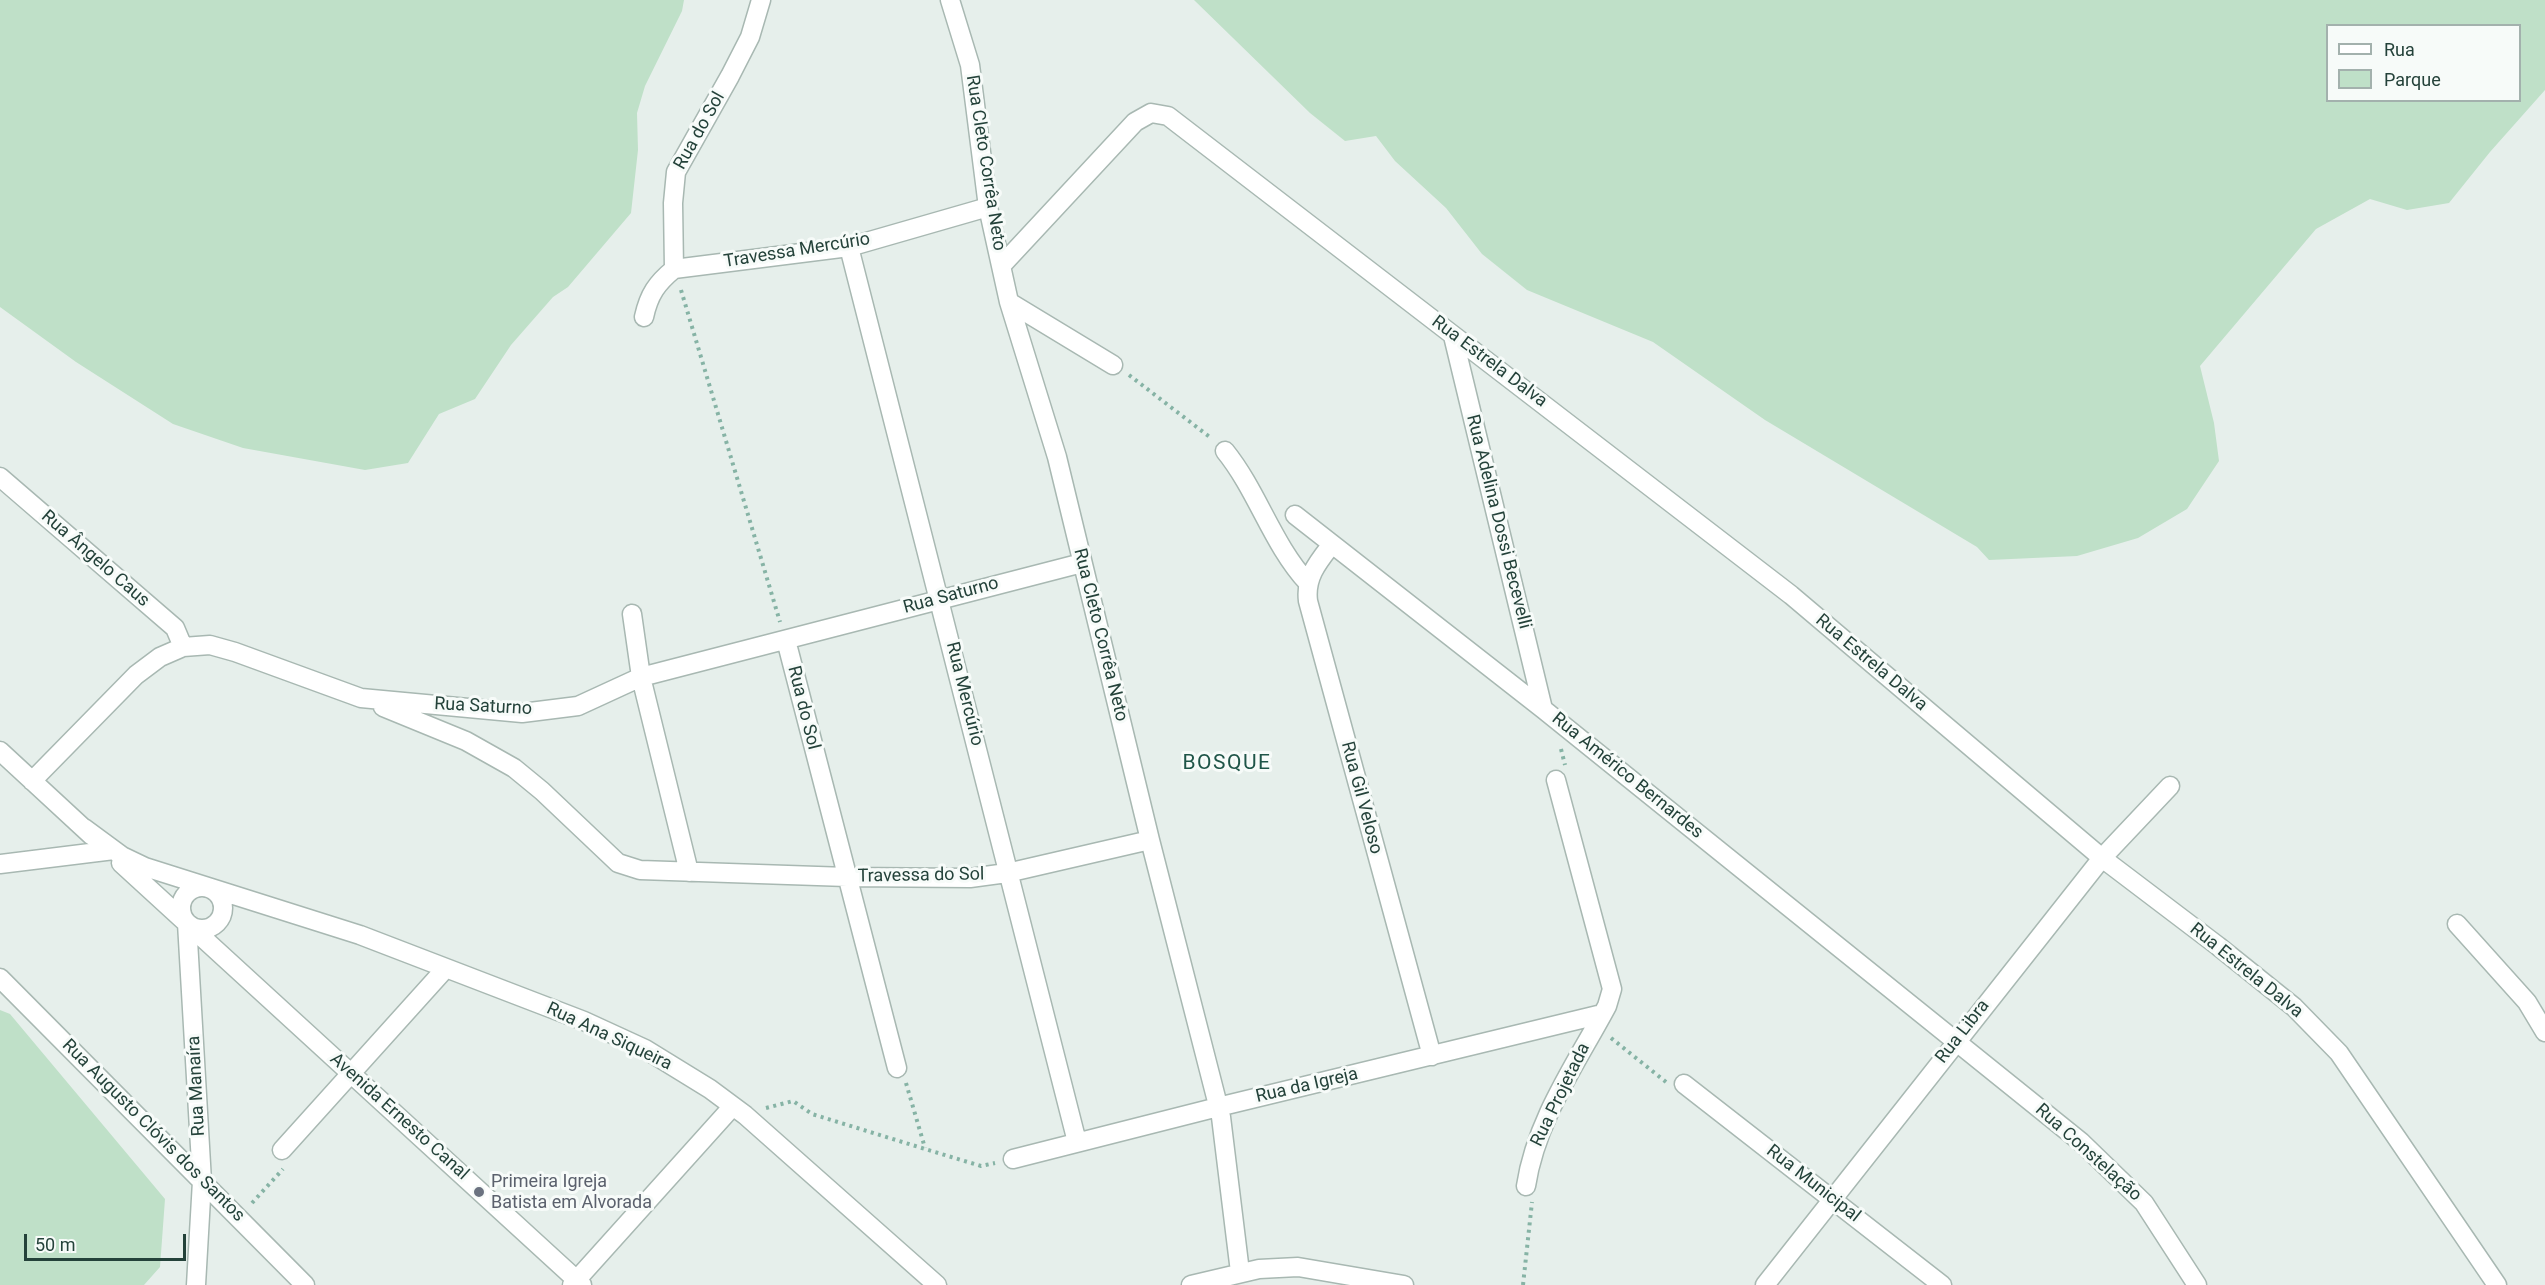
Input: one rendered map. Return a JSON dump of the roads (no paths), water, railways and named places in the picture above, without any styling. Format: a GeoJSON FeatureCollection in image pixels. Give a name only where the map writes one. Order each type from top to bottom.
{"type":"FeatureCollection","features":[{"type":"Feature","properties":{"kind":"street","name":"Rua do Sol"},"geometry":{"type":"LineString","coordinates":[[674,269],[673,203],[676,172],[750,37],[761,0]]}},
{"type":"Feature","properties":{"kind":"street","name":"Rua Cleto Corrêa Neto"},"geometry":{"type":"LineString","coordinates":[[950,0],[970,64],[988,207],[1009,302],[1057,457],[1150,840],[1218,1107],[1223,1130],[1240,1272]]}},
{"type":"Feature","properties":{"kind":"street","name":"Rua Estrela Dalva"},"geometry":{"type":"LineString","coordinates":[[1001,266],[1135,122],[1151,113],[1168,116],[1453,336],[1627,466],[1791,595],[2102,858],[2285,1000],[2339,1053],[2497,1285]]}},
{"type":"Feature","properties":{"kind":"street","name":"Travessa Mercúrio"},"geometry":{"type":"LineString","coordinates":[[674,269],[849,247],[988,207]]}},
{"type":"Feature","properties":{"kind":"street","name":"Rua Mercúrio"},"geometry":{"type":"LineString","coordinates":[[849,247],[1077,1143]]}},
{"type":"Feature","properties":{"kind":"street"},"geometry":{"type":"LineString","coordinates":[[644,317],[650,294],[657,284],[674,269]]}},
{"type":"Feature","properties":{"kind":"street"},"geometry":{"type":"LineString","coordinates":[[1009,302],[1113,365]]}},
{"type":"Feature","properties":{"kind":"street","name":"Rua Adelina Dossi Becevelli"},"geometry":{"type":"LineString","coordinates":[[1453,336],[1543,709]]}},
{"type":"Feature","properties":{"kind":"street"},"geometry":{"type":"LineString","coordinates":[[1225,451],[1248,484],[1284,552],[1308,583]]}},
{"type":"Feature","properties":{"kind":"street","name":"Rua Ângelo Caus"},"geometry":{"type":"LineString","coordinates":[[0,477],[175,628],[183,647]]}},
{"type":"Feature","properties":{"kind":"street","name":"Rua Américo Bernardes"},"geometry":{"type":"LineString","coordinates":[[1295,515],[1543,709],[1956,1041]]}},
{"type":"Feature","properties":{"kind":"street"},"geometry":{"type":"LineString","coordinates":[[1308,583],[1312,572],[1332,544]]}},
{"type":"Feature","properties":{"kind":"street","name":"Rua Saturno"},"geometry":{"type":"LineString","coordinates":[[32,781],[136,675],[160,657],[183,647],[210,645],[226,649],[361,698],[522,713],[578,706],[641,677],[1082,563]]}},
{"type":"Feature","properties":{"kind":"street","name":"Rua Gil Veloso"},"geometry":{"type":"LineString","coordinates":[[1308,583],[1310,611],[1432,1056]]}},
{"type":"Feature","properties":{"kind":"street"},"geometry":{"type":"LineString","coordinates":[[632,614],[641,677],[689,872]]}},
{"type":"Feature","properties":{"kind":"street","name":"Rua do Sol"},"geometry":{"type":"LineString","coordinates":[[786,640],[897,1068]]}},
{"type":"Feature","properties":{"kind":"street","name":"Travessa do Sol"},"geometry":{"type":"LineString","coordinates":[[361,698],[466,741],[514,768],[542,790],[618,863],[639,870],[847,877],[970,878],[1007,873],[1150,840]]}},
{"type":"Feature","properties":{"kind":"street","name":"Avenida Ernesto Canal"},"geometry":{"type":"LineString","coordinates":[[0,751],[577,1283]]}},
{"type":"Feature","properties":{"kind":"street"},"geometry":{"type":"LineString","coordinates":[[1556,780],[1611,981],[1611,997],[1602,1014]]}},
{"type":"Feature","properties":{"kind":"street","name":"Rua Libra"},"geometry":{"type":"LineString","coordinates":[[1765,1285],[2102,858],[2170,786]]}},
{"type":"Feature","properties":{"kind":"street"},"geometry":{"type":"LineString","coordinates":[[0,864],[111,851]]}},
{"type":"Feature","properties":{"kind":"street","name":"Avenida Ernesto Canal"},"geometry":{"type":"LineString","coordinates":[[111,851],[145,867],[210,888]]}},
{"type":"Feature","properties":{"kind":"street"},"geometry":{"type":"LineString","coordinates":[[196,887],[210,888],[222,900],[221,917],[212,927],[195,928],[187,923],[181,911],[183,898],[188,891],[196,887]]}},
{"type":"Feature","properties":{"kind":"street","name":"Rua Ana Siqueira"},"geometry":{"type":"LineString","coordinates":[[210,888],[360,935],[614,1035],[674,1065],[755,1123],[937,1285]]}},
{"type":"Feature","properties":{"kind":"street","name":"Rua Ana Siqueira"},"geometry":{"type":"LineString","coordinates":[[221,917],[231,906],[241,902],[257,902]]}},
{"type":"Feature","properties":{"kind":"street","name":"Avenida Ernesto Canal"},"geometry":{"type":"LineString","coordinates":[[221,917],[218,930],[222,944],[243,974]]}},
{"type":"Feature","properties":{"kind":"street","name":"Rua Manaíra"},"geometry":{"type":"LineString","coordinates":[[187,923],[202,1181],[196,1285]]}},
{"type":"Feature","properties":{"kind":"street"},"geometry":{"type":"LineString","coordinates":[[2457,924],[2527,1002],[2545,1032]]}},
{"type":"Feature","properties":{"kind":"street"},"geometry":{"type":"LineString","coordinates":[[282,1150],[446,968]]}},
{"type":"Feature","properties":{"kind":"street","name":"Rua Augusto Clóvis dos Santos"},"geometry":{"type":"LineString","coordinates":[[2,985],[305,1285]]}},
{"type":"Feature","properties":{"kind":"street","name":"Rua da Igreja"},"geometry":{"type":"LineString","coordinates":[[1013,1159],[1602,1014]]}},
{"type":"Feature","properties":{"kind":"street","name":"Rua Projetada"},"geometry":{"type":"LineString","coordinates":[[1526,1186],[1530,1162],[1547,1116],[1602,1014]]}},
{"type":"Feature","properties":{"kind":"street","name":"Rua Constelação"},"geometry":{"type":"LineString","coordinates":[[1956,1041],[2081,1142],[2144,1203],[2197,1285]]}},
{"type":"Feature","properties":{"kind":"street","name":"Rua Municipal"},"geometry":{"type":"LineString","coordinates":[[1684,1084],[1942,1285]]}},
{"type":"Feature","properties":{"kind":"street"},"geometry":{"type":"LineString","coordinates":[[577,1283],[733,1106]]}},
{"type":"Feature","properties":{"kind":"street"},"geometry":{"type":"LineString","coordinates":[[1191,1285],[1240,1272],[1298,1267],[1404,1285]]}},
{"type":"Feature","properties":{"kind":"place","name":"Primeira Igreja Batista em Alvorada"},"geometry":{"type":"Point","coordinates":[479,1192]}},
{"type":"Feature","properties":{"kind":"district","name":"BOSQUE"},"geometry":{"type":"Point","coordinates":[1227,764]}}]}
